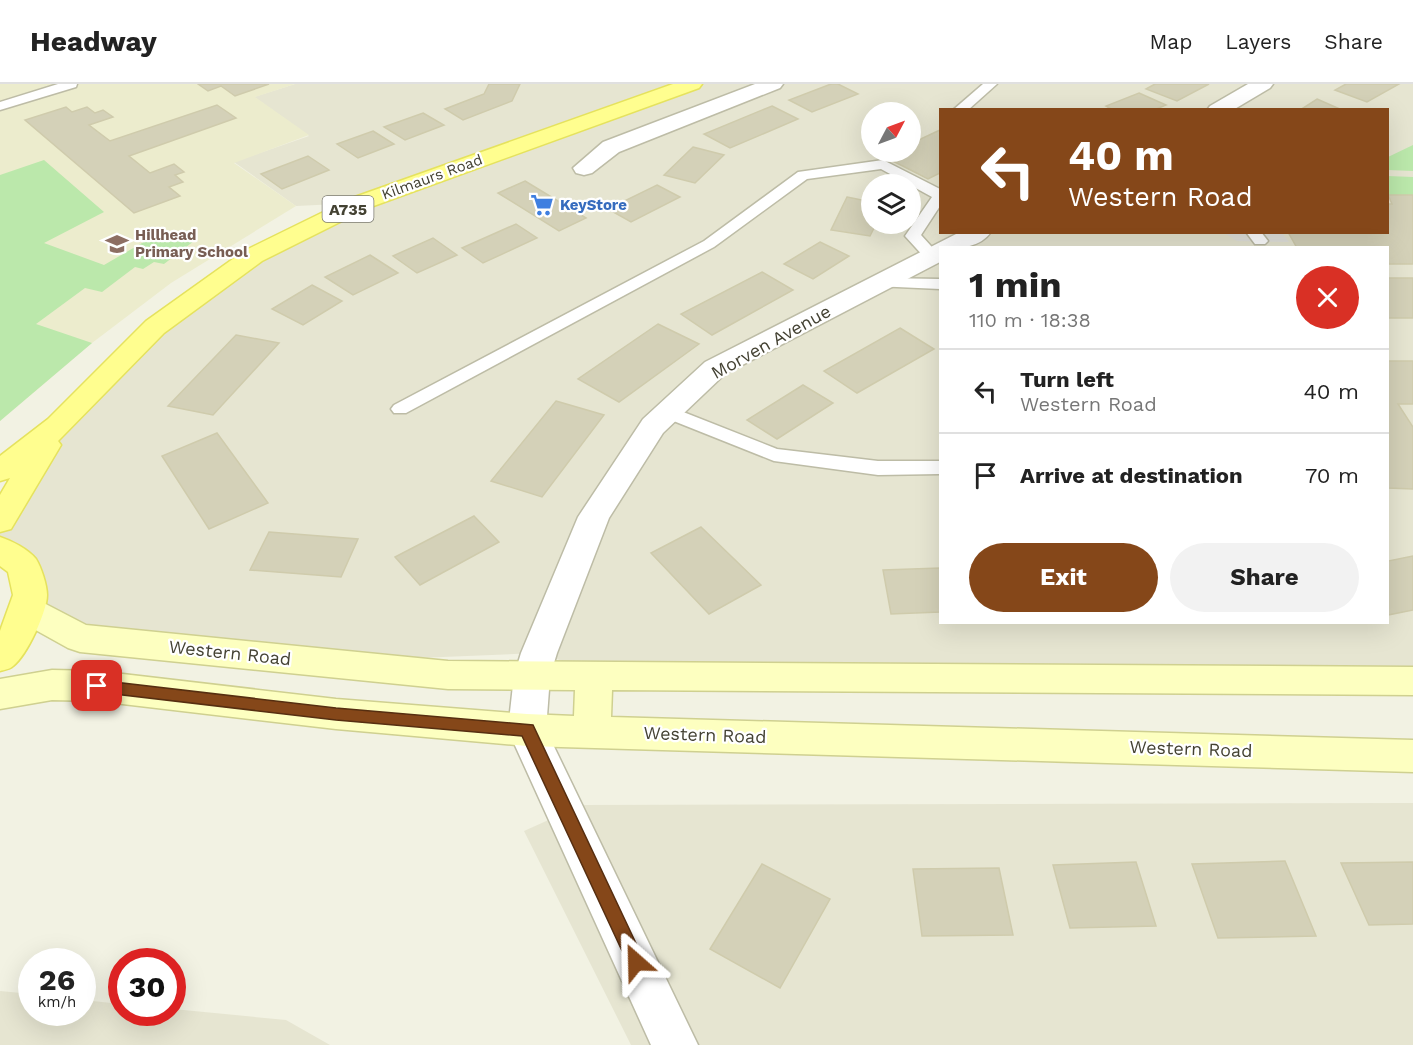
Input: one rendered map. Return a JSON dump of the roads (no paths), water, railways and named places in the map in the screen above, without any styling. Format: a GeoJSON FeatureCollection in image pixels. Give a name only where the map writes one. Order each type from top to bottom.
{"type":"FeatureCollection","features":[{"type":"Feature","properties":{"kind":"main road","name":"Kilmaurs Road"},"geometry":{"type":"LineString","coordinates":[[0,471],[58,426],[155,327],[253,256],[360,203],[692,84]]}},
{"type":"Feature","properties":{"kind":"main road","name":"Kilmaurs Road"},"geometry":{"type":"LineString","coordinates":[[0,521],[58,426]]}},
{"type":"Feature","properties":{"kind":"main road"},"geometry":{"type":"LineString","coordinates":[[0,549],[23,566],[30,595],[19,632],[0,657]]}},
{"type":"Feature","properties":{"kind":"main road","name":"Western Road"},"geometry":{"type":"LineString","coordinates":[[26,609],[80,638],[448,675],[1413,681]]}},
{"type":"Feature","properties":{"kind":"main road"},"geometry":{"type":"LineString","coordinates":[[592,732],[594,676]]}},
{"type":"Feature","properties":{"kind":"main road","name":"Western Road"},"geometry":{"type":"LineString","coordinates":[[0,694],[52,685],[97,686],[336,714],[527,730],[1413,756]]}},
{"type":"Feature","properties":{"kind":"street"},"geometry":{"type":"LineString","coordinates":[[584,168],[611,147],[773,84]]}},
{"type":"Feature","properties":{"kind":"street"},"geometry":{"type":"LineString","coordinates":[[1221,108],[1263,84]]}},
{"type":"Feature","properties":{"kind":"street","name":"Morven Avenue"},"geometry":{"type":"LineString","coordinates":[[952,246],[975,234]]}},
{"type":"Feature","properties":{"kind":"street","name":"Morven Avenue"},"geometry":{"type":"LineString","coordinates":[[527,730],[532,675],[542,644],[594,517],[653,426],[715,368],[939,253]]}},
{"type":"Feature","properties":{"kind":"street"},"geometry":{"type":"LineString","coordinates":[[527,730],[675,1045]]}},
{"type":"Feature","properties":{"kind":"lane"},"geometry":{"type":"LineString","coordinates":[[0,106],[71,84]]}},
{"type":"Feature","properties":{"kind":"lane"},"geometry":{"type":"LineString","coordinates":[[961,108],[991,84]]}},
{"type":"Feature","properties":{"kind":"lane"},"geometry":{"type":"LineString","coordinates":[[400,409],[709,244],[803,175],[883,164],[938,191],[913,236],[939,251]]}},
{"type":"Feature","properties":{"kind":"lane"},"geometry":{"type":"LineString","coordinates":[[881,283],[939,285]]}},
{"type":"Feature","properties":{"kind":"lane"},"geometry":{"type":"LineString","coordinates":[[668,412],[774,455],[878,468],[939,468]]}},
{"type":"Feature","properties":{"kind":"place","name":"KeyStore"},"geometry":{"type":"Point","coordinates":[542,205]}},
{"type":"Feature","properties":{"kind":"place","name":"Hillhead Primary School"},"geometry":{"type":"Point","coordinates":[117,244]}}]}
